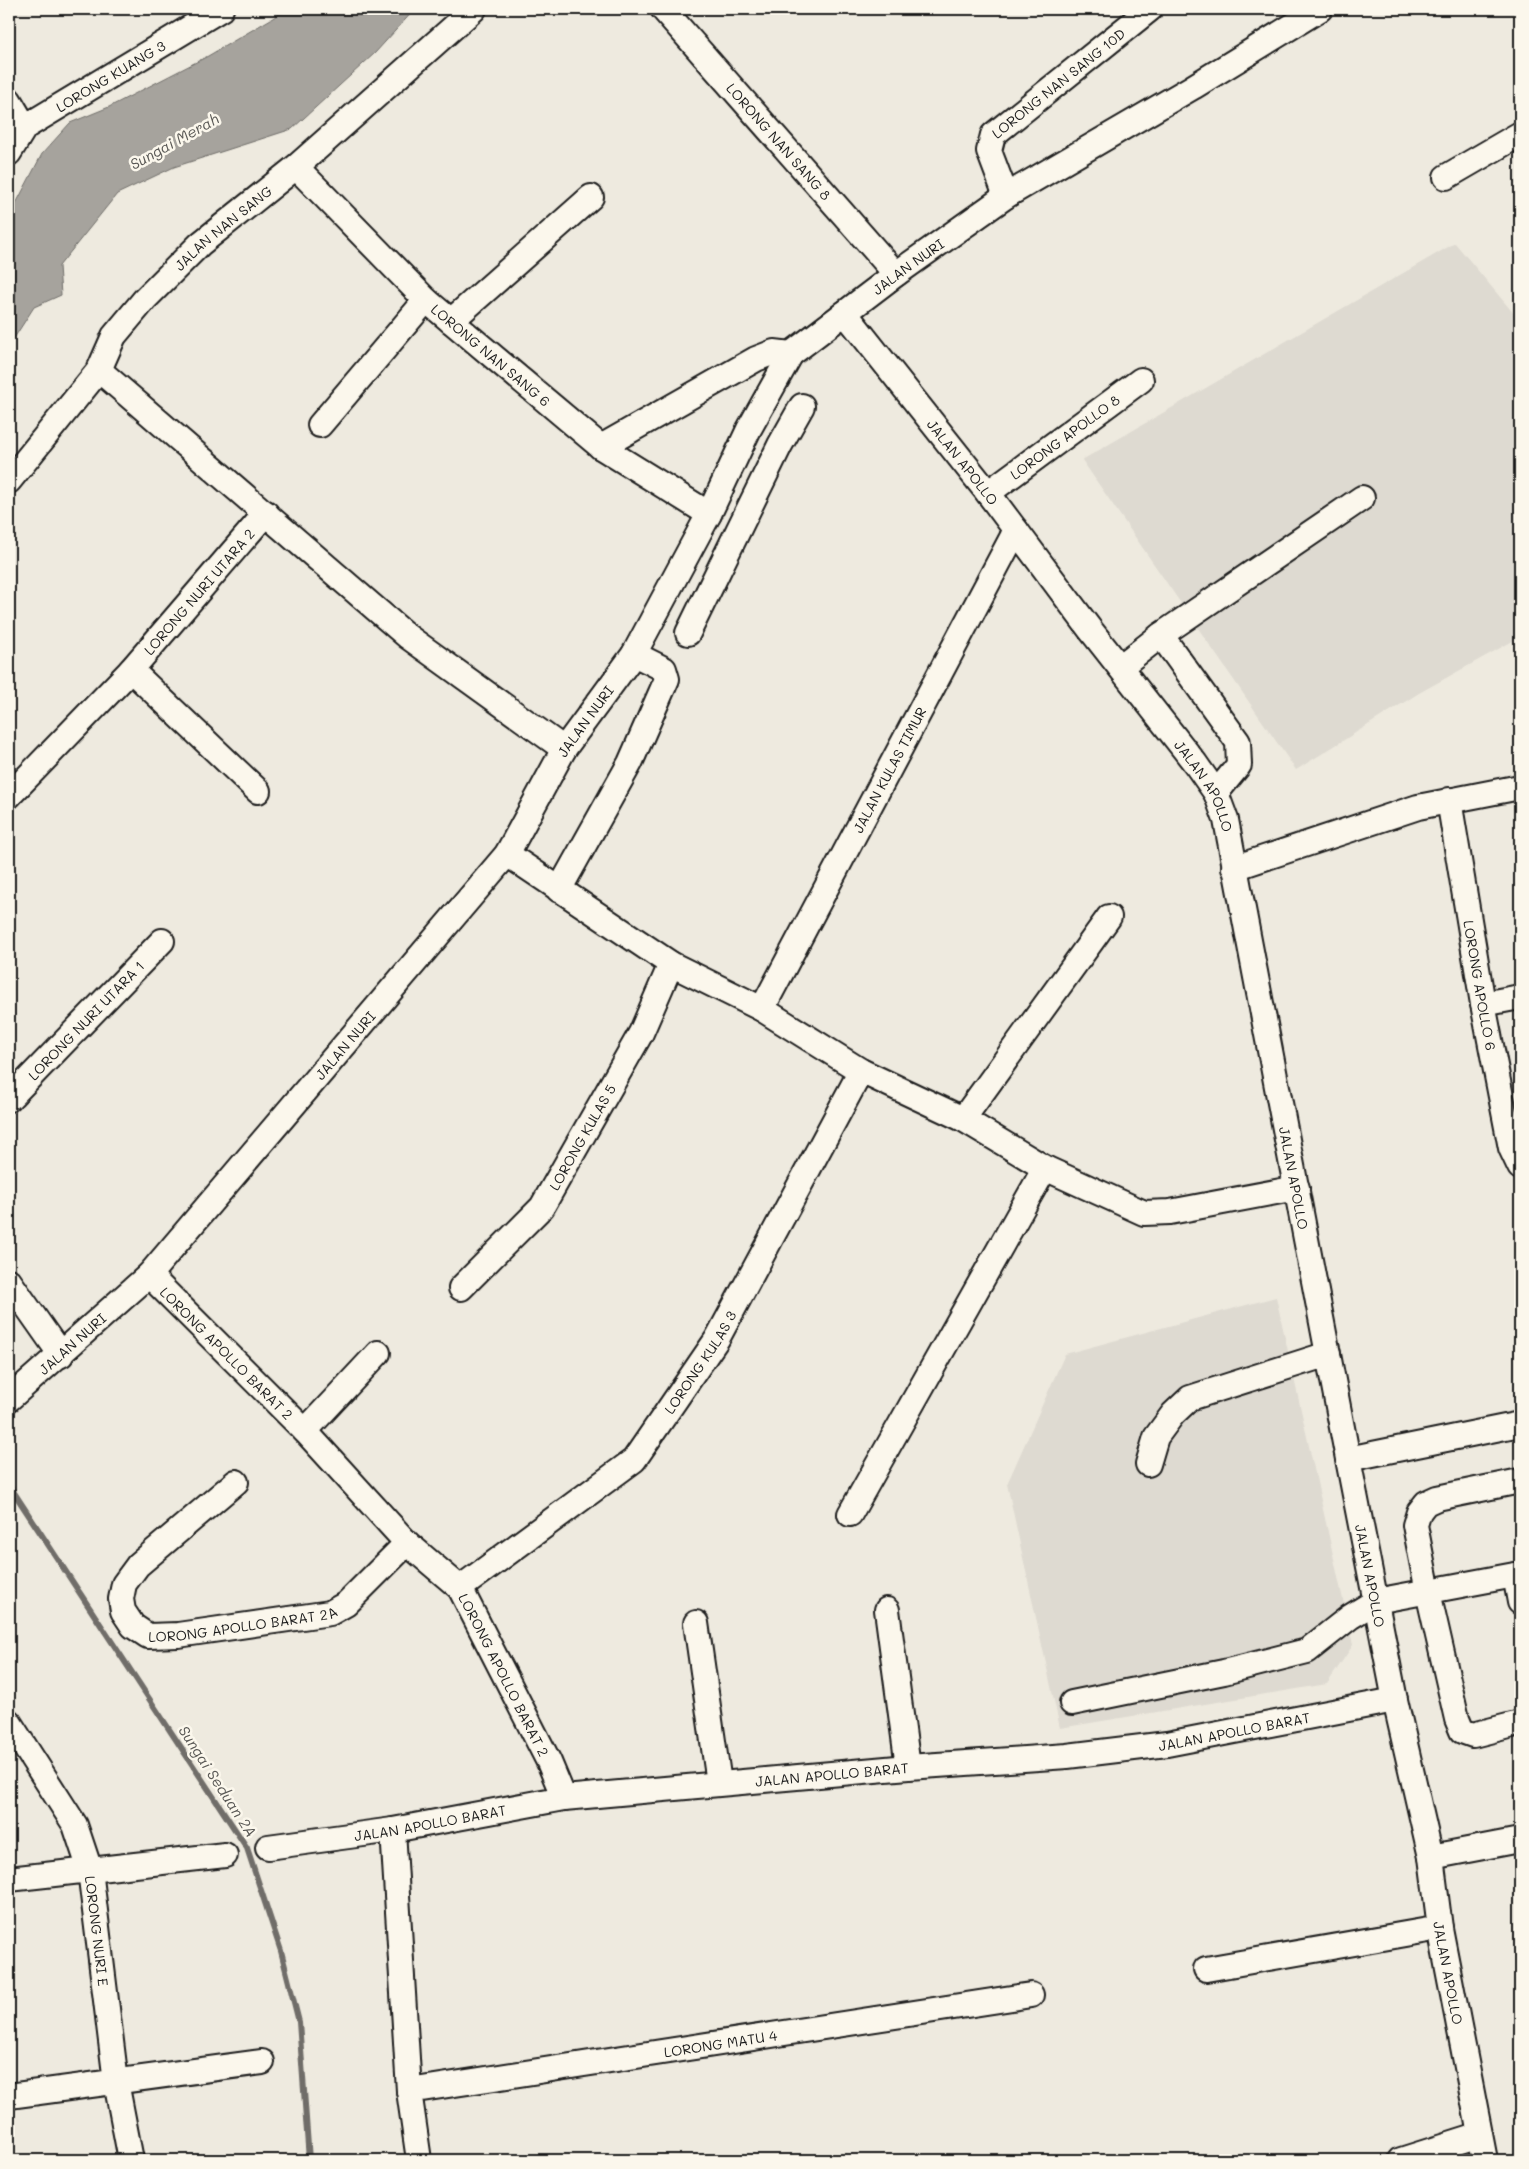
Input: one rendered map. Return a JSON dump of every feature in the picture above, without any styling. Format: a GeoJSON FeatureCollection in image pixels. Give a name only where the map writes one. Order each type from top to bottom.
{"type":"FeatureCollection","features":[{"type":"Feature","properties":{"kind":"street","name":"LORONG KUANG 3"},"geometry":{"type":"LineString","coordinates":[[9,153],[25,127],[221,9]]}},
{"type":"Feature","properties":{"kind":"street","name":"JALAN NAN SANG"},"geometry":{"type":"LineString","coordinates":[[9,481],[99,370],[114,336],[145,299],[200,244],[296,168],[474,9]]}},
{"type":"Feature","properties":{"kind":"street","name":"LORONG NAN SANG 8"},"geometry":{"type":"LineString","coordinates":[[663,9],[896,274]]}},
{"type":"Feature","properties":{"kind":"street","name":"LORONG NAN SANG 10D"},"geometry":{"type":"LineString","coordinates":[[1006,196],[989,151],[992,135],[1150,9]]}},
{"type":"Feature","properties":{"kind":"street","name":"JALAN NURI"},"geometry":{"type":"LineString","coordinates":[[9,1399],[61,1355],[149,1275],[507,854],[564,749],[634,654],[709,514],[750,429],[790,354],[896,274],[1006,196],[1193,87],[1320,9]]}},
{"type":"Feature","properties":{"kind":"street"},"geometry":{"type":"LineString","coordinates":[[9,100],[25,127]]}},
{"type":"Feature","properties":{"kind":"street"},"geometry":{"type":"LineString","coordinates":[[1446,177],[1520,134]]}},
{"type":"Feature","properties":{"kind":"street","name":"LORONG NAN SANG 6"},"geometry":{"type":"LineString","coordinates":[[296,168],[426,300],[601,447],[709,514]]}},
{"type":"Feature","properties":{"kind":"street"},"geometry":{"type":"LineString","coordinates":[[451,321],[591,196]]}},
{"type":"Feature","properties":{"kind":"street"},"geometry":{"type":"LineString","coordinates":[[320,425],[426,300]]}},
{"type":"Feature","properties":{"kind":"street","name":"JALAN APOLLO"},"geometry":{"type":"LineString","coordinates":[[846,313],[988,492],[1216,793],[1226,820],[1395,1700],[1430,1857],[1440,1928],[1485,2160]]}},
{"type":"Feature","properties":{"kind":"street"},"geometry":{"type":"LineString","coordinates":[[601,447],[756,359],[774,352],[790,354]]}},
{"type":"Feature","properties":{"kind":"street"},"geometry":{"type":"LineString","coordinates":[[99,370],[407,636],[564,749]]}},
{"type":"Feature","properties":{"kind":"street","name":"LORONG APOLLO 8"},"geometry":{"type":"LineString","coordinates":[[988,492],[1141,380]]}},
{"type":"Feature","properties":{"kind":"street"},"geometry":{"type":"LineString","coordinates":[[688,633],[780,445],[802,406]]}},
{"type":"Feature","properties":{"kind":"street"},"geometry":{"type":"LineString","coordinates":[[750,429],[780,445]]}},
{"type":"Feature","properties":{"kind":"street"},"geometry":{"type":"LineString","coordinates":[[1120,667],[1161,635],[1362,498]]}},
{"type":"Feature","properties":{"kind":"street","name":"LORONG NURI UTARA 2"},"geometry":{"type":"LineString","coordinates":[[9,796],[131,670],[266,513]]}},
{"type":"Feature","properties":{"kind":"street","name":"JALAN KULAS TIMUR"},"geometry":{"type":"LineString","coordinates":[[762,1009],[1016,530]]}},
{"type":"Feature","properties":{"kind":"street"},"geometry":{"type":"LineString","coordinates":[[675,579],[706,598]]}},
{"type":"Feature","properties":{"kind":"street"},"geometry":{"type":"LineString","coordinates":[[1161,635],[1238,742],[1239,765],[1216,793]]}},
{"type":"Feature","properties":{"kind":"street"},"geometry":{"type":"LineString","coordinates":[[559,890],[630,762],[667,679],[664,669],[634,654]]}},
{"type":"Feature","properties":{"kind":"street"},"geometry":{"type":"LineString","coordinates":[[131,670],[258,790]]}},
{"type":"Feature","properties":{"kind":"street"},"geometry":{"type":"LineString","coordinates":[[1234,868],[1418,807],[1520,787]]}},
{"type":"Feature","properties":{"kind":"street","name":"LORONG APOLLO 6"},"geometry":{"type":"LineString","coordinates":[[1450,800],[1483,1004],[1511,1148],[1520,1167]]}},
{"type":"Feature","properties":{"kind":"street"},"geometry":{"type":"LineString","coordinates":[[507,854],[671,964],[762,1009],[861,1071],[963,1119],[1044,1168],[1144,1212],[1170,1212],[1296,1188]]}},
{"type":"Feature","properties":{"kind":"street"},"geometry":{"type":"LineString","coordinates":[[963,1119],[1108,917]]}},
{"type":"Feature","properties":{"kind":"street","name":"LORONG NURI UTARA 1"},"geometry":{"type":"LineString","coordinates":[[9,1099],[162,941]]}},
{"type":"Feature","properties":{"kind":"street","name":"LORONG KULAS 5"},"geometry":{"type":"LineString","coordinates":[[461,1288],[542,1207],[641,1033],[671,964]]}},
{"type":"Feature","properties":{"kind":"street"},"geometry":{"type":"LineString","coordinates":[[1483,1004],[1520,997]]}},
{"type":"Feature","properties":{"kind":"street","name":"LORONG KULAS 3"},"geometry":{"type":"LineString","coordinates":[[460,1588],[634,1460],[717,1339],[861,1071]]}},
{"type":"Feature","properties":{"kind":"street"},"geometry":{"type":"LineString","coordinates":[[850,1514],[1044,1168]]}},
{"type":"Feature","properties":{"kind":"street","name":"LORONG APOLLO BARAT 2"},"geometry":{"type":"LineString","coordinates":[[149,1275],[305,1431],[407,1543],[460,1588],[549,1762],[564,1798]]}},
{"type":"Feature","properties":{"kind":"street"},"geometry":{"type":"LineString","coordinates":[[9,1282],[61,1355]]}},
{"type":"Feature","properties":{"kind":"street","name":"LORONG APOLLO BARAT 2"},"geometry":{"type":"LineString","coordinates":[[305,1431],[378,1353]]}},
{"type":"Feature","properties":{"kind":"street"},"geometry":{"type":"LineString","coordinates":[[1148,1464],[1156,1437],[1173,1414],[1190,1398],[1328,1354]]}},
{"type":"Feature","properties":{"kind":"street"},"geometry":{"type":"LineString","coordinates":[[1348,1458],[1520,1424]]}},
{"type":"Feature","properties":{"kind":"street","name":"LORONG APOLLO BARAT 2A"},"geometry":{"type":"LineString","coordinates":[[236,1482],[138,1565],[124,1584],[121,1599],[123,1611],[133,1626],[148,1636],[178,1635],[330,1613],[346,1604],[407,1543]]}},
{"type":"Feature","properties":{"kind":"street"},"geometry":{"type":"LineString","coordinates":[[1520,1482],[1437,1498],[1426,1503],[1419,1512],[1415,1525],[1456,1719],[1462,1731],[1472,1735],[1520,1723]]}},
{"type":"Feature","properties":{"kind":"street"},"geometry":{"type":"LineString","coordinates":[[1072,1703],[1224,1672],[1306,1651],[1350,1617],[1376,1601],[1517,1574],[1520,1602]]}},
{"type":"Feature","properties":{"kind":"street"},"geometry":{"type":"LineString","coordinates":[[888,1610],[908,1766]]}},
{"type":"Feature","properties":{"kind":"street"},"geometry":{"type":"LineString","coordinates":[[696,1623],[719,1783]]}},
{"type":"Feature","properties":{"kind":"street","name":"JALAN APOLLO BARAT"},"geometry":{"type":"LineString","coordinates":[[268,1847],[393,1830],[564,1798],[908,1766],[1067,1756],[1167,1744],[1395,1700]]}},
{"type":"Feature","properties":{"kind":"street","name":"LORONG NURI E"},"geometry":{"type":"LineString","coordinates":[[9,1722],[75,1825],[90,1870],[116,2082],[131,2160]]}},
{"type":"Feature","properties":{"kind":"street"},"geometry":{"type":"LineString","coordinates":[[393,1830],[409,2091],[419,2160]]}},
{"type":"Feature","properties":{"kind":"street"},"geometry":{"type":"LineString","coordinates":[[1430,1857],[1520,1840]]}},
{"type":"Feature","properties":{"kind":"street"},"geometry":{"type":"LineString","coordinates":[[9,1879],[226,1856]]}},
{"type":"Feature","properties":{"kind":"street"},"geometry":{"type":"LineString","coordinates":[[1206,1969],[1440,1928]]}},
{"type":"Feature","properties":{"kind":"street","name":"LORONG MATU 4"},"geometry":{"type":"LineString","coordinates":[[409,2091],[1030,1995]]}},
{"type":"Feature","properties":{"kind":"street"},"geometry":{"type":"LineString","coordinates":[[9,2096],[262,2062]]}},
{"type":"Feature","properties":{"kind":"street"},"geometry":{"type":"LineString","coordinates":[[1401,2160],[1480,2135]]}},
{"type":"Feature","properties":{"kind":"shaded area"},"geometry":{"type":"Polygon","coordinates":[[[1455,243],[1520,321],[1520,637],[1419,693],[1296,770],[1082,460],[1455,243]]]}},
{"type":"Feature","properties":{"kind":"shaded area"},"geometry":{"type":"Polygon","coordinates":[[[1276,1297],[1353,1645],[1327,1684],[1060,1728],[1007,1484],[1065,1354],[1276,1297]]]}},
{"type":"Feature","properties":{"kind":"water","name":"Sungai Merah"},"geometry":{"type":"Polygon","coordinates":[[[288,9],[415,9],[375,53],[292,129],[174,167],[117,194],[59,266],[61,295],[34,307],[9,346],[9,217],[42,154],[70,123],[109,107],[208,56],[288,9]]]}},
{"type":"Feature","properties":{"kind":"waterway","name":"Sungai Seduan 2A"},"geometry":{"type":"LineString","coordinates":[[9,1485],[247,1848],[281,1951],[299,2022],[309,2160]]}}]}
